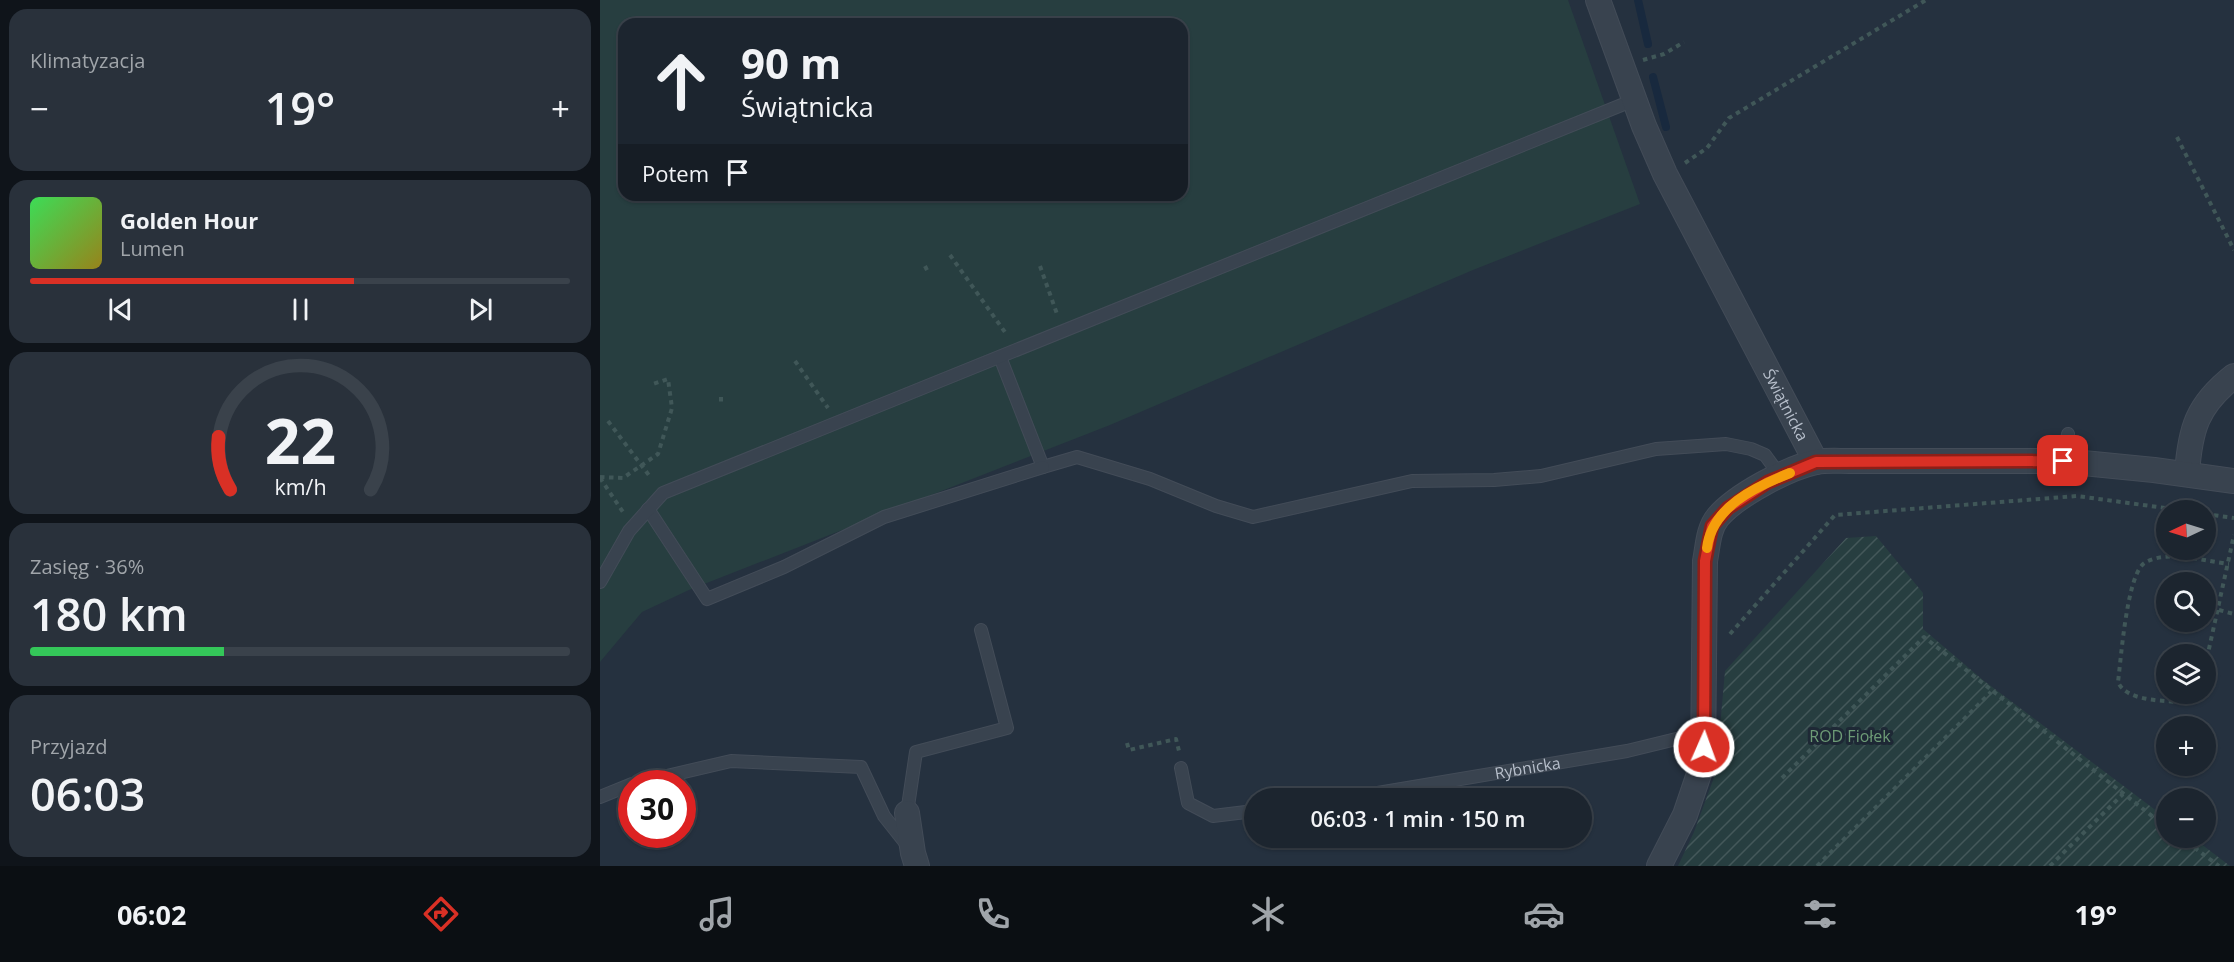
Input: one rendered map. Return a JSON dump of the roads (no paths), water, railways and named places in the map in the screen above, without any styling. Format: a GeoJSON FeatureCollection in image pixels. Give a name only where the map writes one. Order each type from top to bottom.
{"type":"FeatureCollection","features":[{"type":"Feature","properties":{"kind":"street","name":"Świątnicka"},"geometry":{"type":"LineString","coordinates":[[1598,0],[1634,100],[1665,174],[1816,462],[2063,461],[2234,481]]}},
{"type":"Feature","properties":{"kind":"street"},"geometry":{"type":"LineString","coordinates":[[2187,474],[2189,443],[2201,409],[2212,394],[2234,376]]}},
{"type":"Feature","properties":{"kind":"street"},"geometry":{"type":"LineString","coordinates":[[1659,866],[1694,794],[1703,762],[1705,561],[1708,538],[1719,516],[1741,498],[1780,477],[1816,462]]}},
{"type":"Feature","properties":{"kind":"street"},"geometry":{"type":"LineString","coordinates":[[907,813],[915,860]]}},
{"type":"Feature","properties":{"kind":"lane"},"geometry":{"type":"LineString","coordinates":[[600,582],[629,531],[663,493],[1634,100]]}},
{"type":"Feature","properties":{"kind":"lane"},"geometry":{"type":"LineString","coordinates":[[1000,357],[1043,467]]}},
{"type":"Feature","properties":{"kind":"lane"},"geometry":{"type":"LineString","coordinates":[[2063,461],[2068,434]]}},
{"type":"Feature","properties":{"kind":"lane"},"geometry":{"type":"LineString","coordinates":[[648,509],[707,599],[784,567],[885,517],[1077,457],[1150,479],[1216,506],[1253,517],[1412,481],[1494,480],[1541,476],[1656,449],[1726,444],[1751,449],[1765,455],[1780,477]]}},
{"type":"Feature","properties":{"kind":"lane"},"geometry":{"type":"LineString","coordinates":[[907,813],[916,752],[1007,728],[981,630]]}},
{"type":"Feature","properties":{"kind":"lane","name":"Rybnicka"},"geometry":{"type":"LineString","coordinates":[[1408,788],[1628,751],[1705,732]]}},
{"type":"Feature","properties":{"kind":"lane"},"geometry":{"type":"LineString","coordinates":[[693,770],[731,761],[861,767],[884,816],[915,860]]}},
{"type":"Feature","properties":{"kind":"lane"},"geometry":{"type":"LineString","coordinates":[[1181,768],[1188,803],[1213,816],[1244,812]]}},
{"type":"Feature","properties":{"kind":"lane"},"geometry":{"type":"LineString","coordinates":[[600,797],[618,790]]}},
{"type":"Feature","properties":{"kind":"waterway"},"geometry":{"type":"LineString","coordinates":[[1638,0],[1648,44]]}},
{"type":"Feature","properties":{"kind":"waterway"},"geometry":{"type":"LineString","coordinates":[[1653,77],[1666,127]]}},
{"type":"Feature","properties":{"kind":"park label","name":"ROD Fiołek"},"geometry":{"type":"Point","coordinates":[1850,736]}}]}
